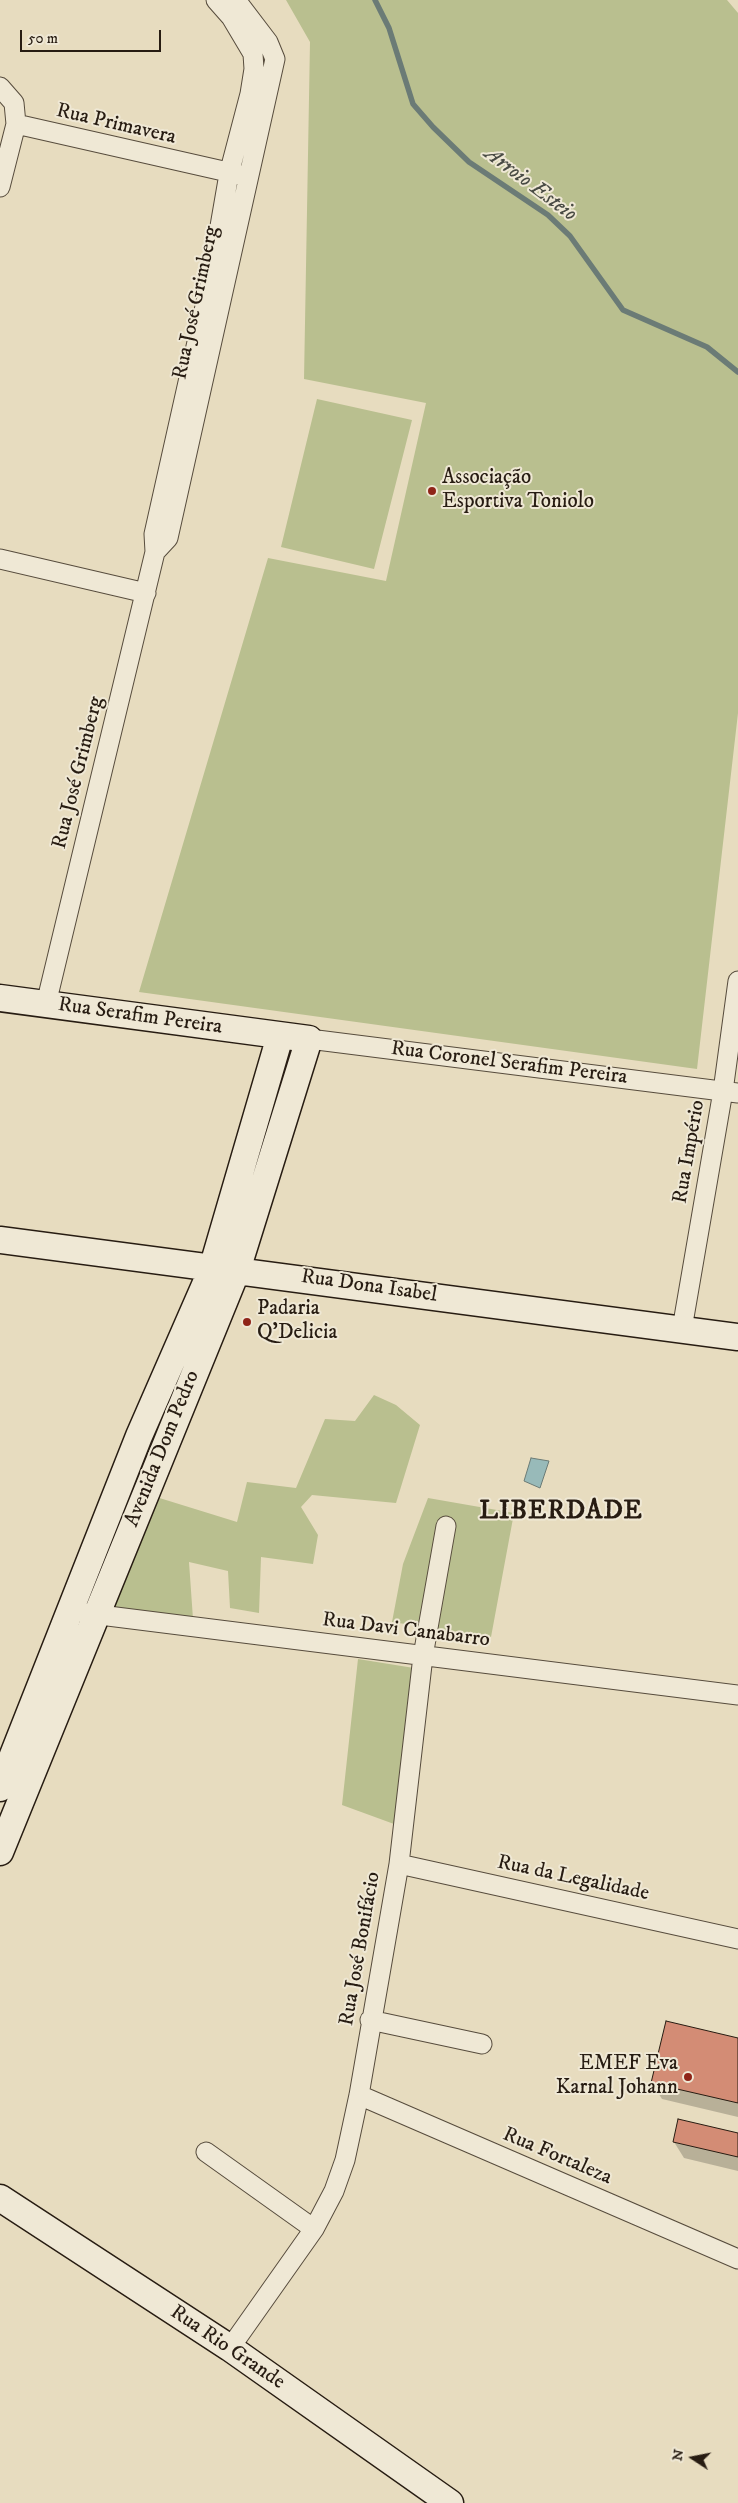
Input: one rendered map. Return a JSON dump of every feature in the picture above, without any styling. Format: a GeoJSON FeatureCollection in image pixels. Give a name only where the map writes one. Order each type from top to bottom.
{"type":"FeatureCollection","features":[{"type":"Feature","properties":{"kind":"street","name":"Rua José Grimberg"},"geometry":{"type":"LineString","coordinates":[[46,1004],[146,593],[155,552],[154,534],[210,284],[238,175],[254,69],[253,54],[249,44],[216,0]]}},
{"type":"Feature","properties":{"kind":"street","name":"Rua José Grimberg"},"geometry":{"type":"LineString","coordinates":[[236,0],[268,42],[275,59],[261,127],[238,175]]}},
{"type":"Feature","properties":{"kind":"street"},"geometry":{"type":"LineString","coordinates":[[0,87],[14,103],[16,124],[0,187]]}},
{"type":"Feature","properties":{"kind":"street","name":"Rua Primavera"},"geometry":{"type":"LineString","coordinates":[[16,124],[238,175]]}},
{"type":"Feature","properties":{"kind":"street"},"geometry":{"type":"LineString","coordinates":[[0,559],[146,593]]}},
{"type":"Feature","properties":{"kind":"street","name":"Rua Império"},"geometry":{"type":"LineString","coordinates":[[682,1329],[731,1092],[738,981]]}},
{"type":"Feature","properties":{"kind":"street","name":"Rua Serafim Pereira"},"geometry":{"type":"LineString","coordinates":[[0,998],[280,1036]]}},
{"type":"Feature","properties":{"kind":"street","name":"Rua Coronel Serafim Pereira"},"geometry":{"type":"LineString","coordinates":[[280,1036],[731,1092]]}},
{"type":"Feature","properties":{"kind":"street","name":"Avenida Dom Pedro"},"geometry":{"type":"LineString","coordinates":[[225,1269],[280,1036]]}},
{"type":"Feature","properties":{"kind":"street","name":"Avenida Dom Pedro"},"geometry":{"type":"LineString","coordinates":[[0,1852],[22,1765],[58,1679],[97,1615],[139,1436],[188,1354],[225,1269],[308,1039]]}},
{"type":"Feature","properties":{"kind":"street","name":"Rua Dona Isabel"},"geometry":{"type":"LineString","coordinates":[[0,1240],[738,1337]]}},
{"type":"Feature","properties":{"kind":"street","name":"Avenida Dom Pedro"},"geometry":{"type":"LineString","coordinates":[[58,1679],[70,1610],[164,1445],[188,1354]]}},
{"type":"Feature","properties":{"kind":"street"},"geometry":{"type":"LineString","coordinates":[[139,1436],[164,1445]]}},
{"type":"Feature","properties":{"kind":"street","name":"Rua José Bonifácio"},"geometry":{"type":"LineString","coordinates":[[230,2348],[314,2229],[334,2191],[345,2160],[359,2095],[370,2020],[399,1864],[423,1656],[446,1526]]}},
{"type":"Feature","properties":{"kind":"street","name":"Rua Davi Canabarro"},"geometry":{"type":"LineString","coordinates":[[70,1610],[97,1615],[738,1695]]}},
{"type":"Feature","properties":{"kind":"street","name":"Avenida Dom Pedro"},"geometry":{"type":"LineString","coordinates":[[0,1788],[22,1765]]}},
{"type":"Feature","properties":{"kind":"street","name":"Rua da Legalidade"},"geometry":{"type":"LineString","coordinates":[[399,1864],[738,1939]]}},
{"type":"Feature","properties":{"kind":"street"},"geometry":{"type":"LineString","coordinates":[[370,2020],[482,2044]]}},
{"type":"Feature","properties":{"kind":"street","name":"Rua Fortaleza"},"geometry":{"type":"LineString","coordinates":[[359,2095],[738,2259]]}},
{"type":"Feature","properties":{"kind":"street"},"geometry":{"type":"LineString","coordinates":[[206,2152],[314,2229]]}},
{"type":"Feature","properties":{"kind":"street","name":"Rua Rio Grande"},"geometry":{"type":"LineString","coordinates":[[0,2198],[230,2348],[450,2503]]}},
{"type":"Feature","properties":{"kind":"green space"},"geometry":{"type":"Polygon","coordinates":[[[286,0],[727,0],[738,13],[738,713],[697,1069],[139,992],[268,558],[386,581],[426,403],[304,379],[310,42],[286,0]]]}},
{"type":"Feature","properties":{"kind":"green space"},"geometry":{"type":"Polygon","coordinates":[[[317,399],[412,420],[374,569],[281,547],[317,399]]]}},
{"type":"Feature","properties":{"kind":"green space"},"geometry":{"type":"Polygon","coordinates":[[[374,1395],[396,1405],[420,1425],[396,1503],[312,1495],[301,1507],[318,1535],[313,1564],[261,1557],[259,1613],[230,1608],[228,1571],[189,1562],[193,1619],[100,1607],[153,1496],[237,1522],[247,1482],[296,1488],[325,1419],[355,1421],[374,1395]]]}},
{"type":"Feature","properties":{"kind":"green space"},"geometry":{"type":"Polygon","coordinates":[[[428,1498],[514,1513],[491,1637],[392,1622],[403,1564],[428,1498]]]}},
{"type":"Feature","properties":{"kind":"green space"},"geometry":{"type":"Polygon","coordinates":[[[358,1659],[414,1668],[394,1824],[342,1805],[358,1659]]]}},
{"type":"Feature","properties":{"kind":"water"},"geometry":{"type":"Polygon","coordinates":[[[531,1458],[549,1461],[540,1488],[524,1481],[531,1458]]]}},
{"type":"Feature","properties":{"kind":"building"},"geometry":{"type":"Polygon","coordinates":[[[666,2021],[738,2038],[738,2103],[651,2083],[666,2021]]]}},
{"type":"Feature","properties":{"kind":"building"},"geometry":{"type":"Polygon","coordinates":[[[678,2119],[738,2133],[738,2157],[673,2142],[678,2119]]]}},
{"type":"Feature","properties":{"kind":"waterway","name":"Arroio Esteio"},"geometry":{"type":"LineString","coordinates":[[375,0],[389,28],[413,104],[433,127],[469,162],[548,215],[570,236],[623,310],[707,347],[738,372]]}},
{"type":"Feature","properties":{"kind":"place","name":"Associação Esportiva Toniolo"},"geometry":{"type":"Point","coordinates":[432,491]}},
{"type":"Feature","properties":{"kind":"place","name":"Padaria Q'Delicia"},"geometry":{"type":"Point","coordinates":[247,1322]}},
{"type":"Feature","properties":{"kind":"place","name":"EMEF Eva Karnal Johann"},"geometry":{"type":"Point","coordinates":[688,2077]}},
{"type":"Feature","properties":{"kind":"district","name":"LIBERDADE"},"geometry":{"type":"Point","coordinates":[561,1513]}}]}
